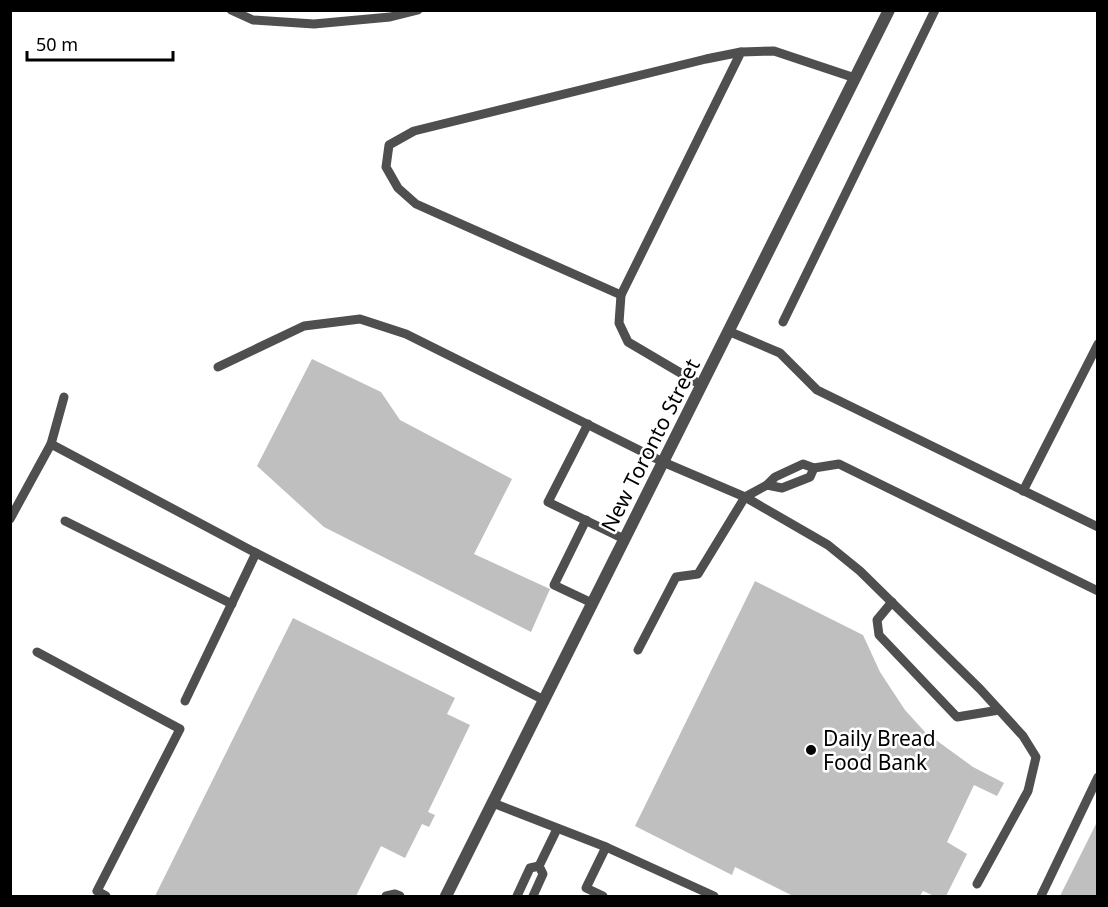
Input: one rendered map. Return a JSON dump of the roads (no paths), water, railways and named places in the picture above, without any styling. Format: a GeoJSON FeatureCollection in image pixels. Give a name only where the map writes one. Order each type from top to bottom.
{"type":"FeatureCollection","features":[{"type":"Feature","properties":{"kind":"street","name":"New Toronto Street"},"geometry":{"type":"LineString","coordinates":[[446,897],[888,10]]}},
{"type":"Feature","properties":{"kind":"lane"},"geometry":{"type":"LineString","coordinates":[[231,10],[253,20],[314,24],[390,17],[418,10]]}},
{"type":"Feature","properties":{"kind":"lane"},"geometry":{"type":"LineString","coordinates":[[290,10],[291,22]]}},
{"type":"Feature","properties":{"kind":"lane"},"geometry":{"type":"LineString","coordinates":[[783,322],[935,10]]}},
{"type":"Feature","properties":{"kind":"lane"},"geometry":{"type":"LineString","coordinates":[[621,295],[416,204],[398,188],[386,167],[389,145],[414,131],[741,52],[774,51],[855,78]]}},
{"type":"Feature","properties":{"kind":"lane"},"geometry":{"type":"LineString","coordinates":[[701,385],[628,342],[618,323],[621,295],[741,52]]}},
{"type":"Feature","properties":{"kind":"lane"},"geometry":{"type":"LineString","coordinates":[[218,367],[304,326],[360,319],[406,334],[663,462],[745,497],[828,546],[860,571],[999,710],[1023,736],[1036,756],[1028,791],[977,884]]}},
{"type":"Feature","properties":{"kind":"lane"},"geometry":{"type":"LineString","coordinates":[[728,331],[780,353],[817,390],[1098,527]]}},
{"type":"Feature","properties":{"kind":"lane"},"geometry":{"type":"LineString","coordinates":[[1023,491],[1098,344]]}},
{"type":"Feature","properties":{"kind":"lane"},"geometry":{"type":"LineString","coordinates":[[10,519],[51,444],[64,397]]}},
{"type":"Feature","properties":{"kind":"lane"},"geometry":{"type":"LineString","coordinates":[[588,424],[548,502],[624,539]]}},
{"type":"Feature","properties":{"kind":"lane"},"geometry":{"type":"LineString","coordinates":[[51,444],[256,553],[544,700]]}},
{"type":"Feature","properties":{"kind":"lane"},"geometry":{"type":"LineString","coordinates":[[638,650],[676,577],[698,574],[745,497],[775,477],[803,464],[814,468],[839,464],[1098,591]]}},
{"type":"Feature","properties":{"kind":"lane"},"geometry":{"type":"LineString","coordinates":[[766,485],[782,488],[810,477],[814,468]]}},
{"type":"Feature","properties":{"kind":"lane"},"geometry":{"type":"LineString","coordinates":[[586,520],[554,585],[592,603]]}},
{"type":"Feature","properties":{"kind":"lane"},"geometry":{"type":"LineString","coordinates":[[65,521],[232,604]]}},
{"type":"Feature","properties":{"kind":"lane"},"geometry":{"type":"LineString","coordinates":[[185,701],[256,553]]}},
{"type":"Feature","properties":{"kind":"lane"},"geometry":{"type":"LineString","coordinates":[[892,602],[877,620],[879,635],[957,717],[999,710]]}},
{"type":"Feature","properties":{"kind":"lane"},"geometry":{"type":"LineString","coordinates":[[37,652],[180,729],[97,891],[106,897]]}},
{"type":"Feature","properties":{"kind":"lane"},"geometry":{"type":"LineString","coordinates":[[1041,897],[1098,777]]}},
{"type":"Feature","properties":{"kind":"lane"},"geometry":{"type":"LineString","coordinates":[[493,802],[606,847],[714,897]]}},
{"type":"Feature","properties":{"kind":"lane"},"geometry":{"type":"LineString","coordinates":[[539,866],[557,829]]}},
{"type":"Feature","properties":{"kind":"lane"},"geometry":{"type":"LineString","coordinates":[[603,897],[586,888],[606,847]]}},
{"type":"Feature","properties":{"kind":"lane"},"geometry":{"type":"LineString","coordinates":[[516,897],[530,868],[539,866]]}},
{"type":"Feature","properties":{"kind":"lane"},"geometry":{"type":"LineString","coordinates":[[533,897],[543,874],[539,866]]}},
{"type":"Feature","properties":{"kind":"lane"},"geometry":{"type":"LineString","coordinates":[[386,897],[395,894],[400,897]]}},
{"type":"Feature","properties":{"kind":"place","name":"Daily Bread Food Bank"},"geometry":{"type":"Point","coordinates":[811,750]}}]}
